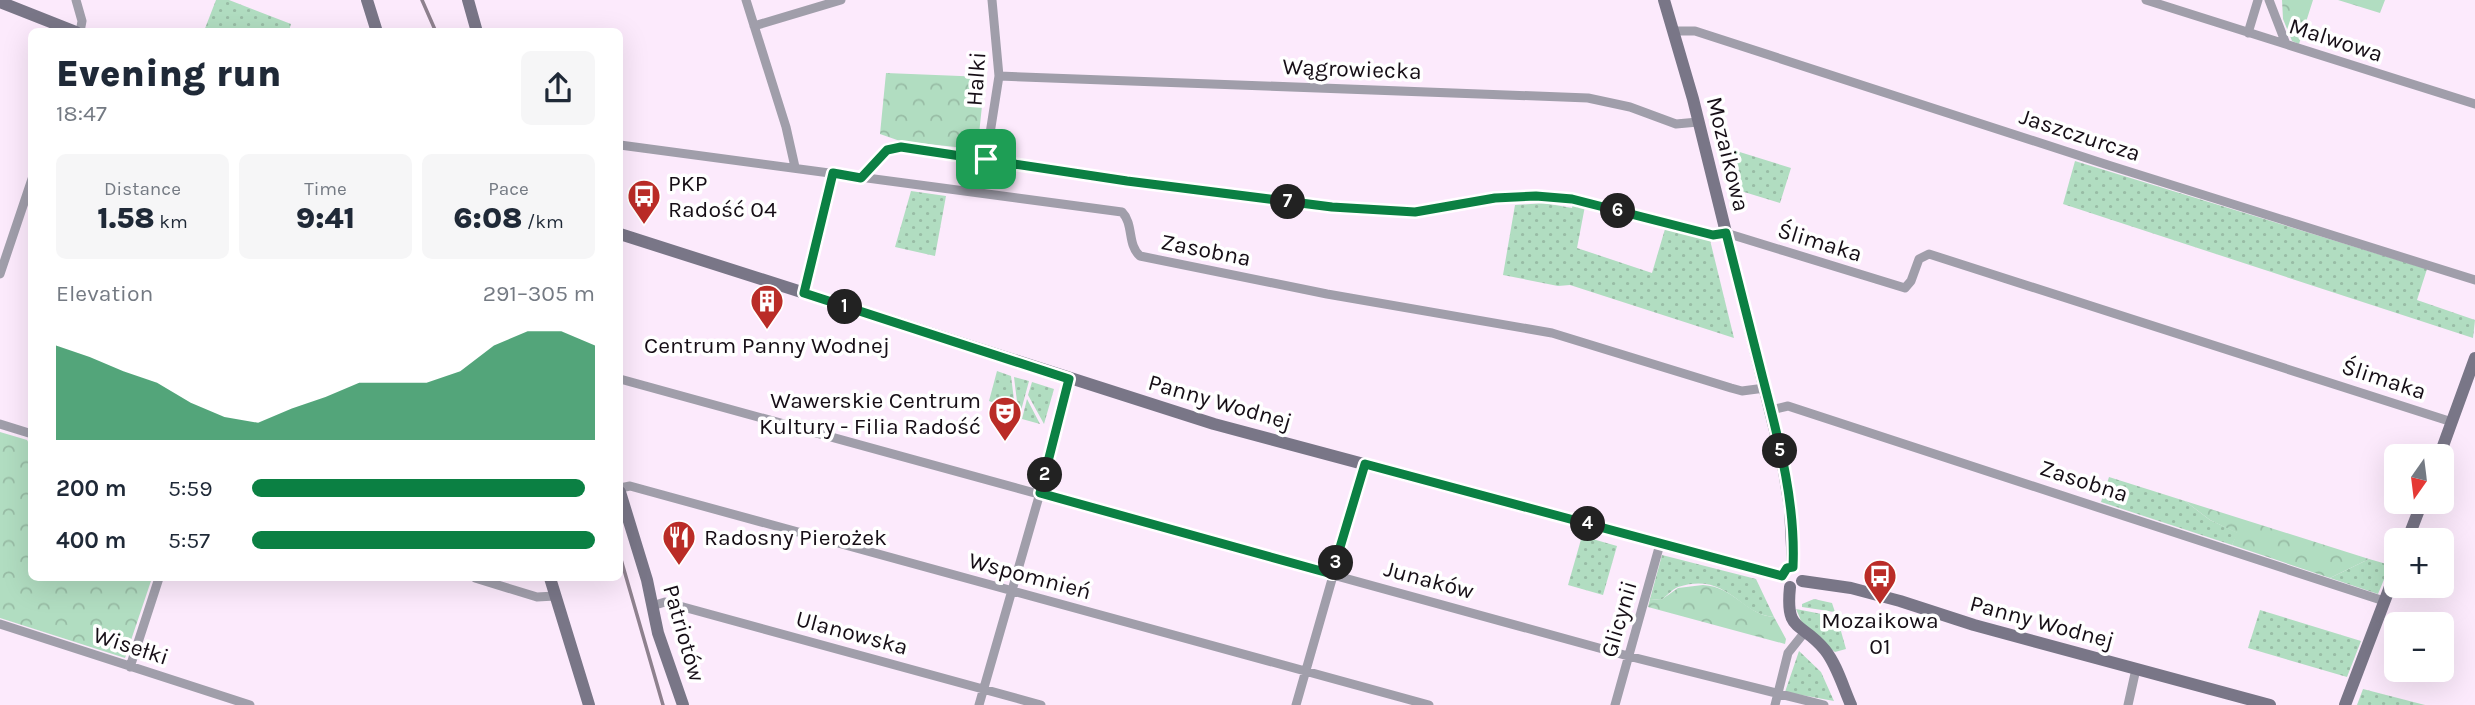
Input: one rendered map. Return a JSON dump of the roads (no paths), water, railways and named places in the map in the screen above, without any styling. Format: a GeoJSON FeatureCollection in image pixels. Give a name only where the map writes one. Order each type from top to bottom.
{"type":"FeatureCollection","features":[{"type":"Feature","properties":{"kind":"street"},"geometry":{"type":"LineString","coordinates":[[76,0],[82,21],[79,28]]}},
{"type":"Feature","properties":{"kind":"street"},"geometry":{"type":"LineString","coordinates":[[367,0],[376,28]]}},
{"type":"Feature","properties":{"kind":"street"},"geometry":{"type":"LineString","coordinates":[[468,0],[477,28]]}},
{"type":"Feature","properties":{"kind":"street"},"geometry":{"type":"LineString","coordinates":[[746,0],[786,127],[795,167]]}},
{"type":"Feature","properties":{"kind":"street"},"geometry":{"type":"LineString","coordinates":[[754,26],[841,0]]}},
{"type":"Feature","properties":{"kind":"street","name":"Halki"},"geometry":{"type":"LineString","coordinates":[[986,159],[999,76],[992,0]]}},
{"type":"Feature","properties":{"kind":"street","name":"Mozaikowa"},"geometry":{"type":"LineString","coordinates":[[1664,0],[1771,410],[1790,508],[1793,567]]}},
{"type":"Feature","properties":{"kind":"street","name":"Malwowa"},"geometry":{"type":"LineString","coordinates":[[2146,0],[2475,104]]}},
{"type":"Feature","properties":{"kind":"street"},"geometry":{"type":"LineString","coordinates":[[2248,33],[2258,0]]}},
{"type":"Feature","properties":{"kind":"street"},"geometry":{"type":"LineString","coordinates":[[2269,0],[2286,44]]}},
{"type":"Feature","properties":{"kind":"street"},"geometry":{"type":"LineString","coordinates":[[0,2],[68,28]]}},
{"type":"Feature","properties":{"kind":"street","name":"Jaszczurcza"},"geometry":{"type":"LineString","coordinates":[[1674,31],[1695,31],[2134,173],[2475,279]]}},
{"type":"Feature","properties":{"kind":"street","name":"Wągrowiecka"},"geometry":{"type":"LineString","coordinates":[[999,76],[1588,98],[1630,107],[1676,124],[1698,122]]}},
{"type":"Feature","properties":{"kind":"street","name":"Zasobna"},"geometry":{"type":"LineString","coordinates":[[623,145],[1122,212],[1127,217],[1134,250],[1140,256],[1327,294],[1552,333],[1742,391],[1765,388]]}},
{"type":"Feature","properties":{"kind":"street","name":"Ślimaka"},"geometry":{"type":"LineString","coordinates":[[861,178],[892,148],[1332,207],[1415,212],[1495,198],[1536,196],[1572,199],[1713,235],[1726,233],[1905,288],[1911,281],[1919,258],[1929,254],[2452,422]]}},
{"type":"Feature","properties":{"kind":"street"},"geometry":{"type":"LineString","coordinates":[[804,293],[833,173]]}},
{"type":"Feature","properties":{"kind":"street"},"geometry":{"type":"LineString","coordinates":[[0,274],[28,191]]}},
{"type":"Feature","properties":{"kind":"street","name":"Panny Wodnej"},"geometry":{"type":"LineString","coordinates":[[623,232],[654,245],[1214,424],[1782,576]]}},
{"type":"Feature","properties":{"kind":"street"},"geometry":{"type":"LineString","coordinates":[[2444,444],[2474,361]]}},
{"type":"Feature","properties":{"kind":"street"},"geometry":{"type":"LineString","coordinates":[[979,705],[1040,493],[1069,379]]}},
{"type":"Feature","properties":{"kind":"street","name":"Junaków"},"geometry":{"type":"LineString","coordinates":[[623,380],[1628,656],[1824,705]]}},
{"type":"Feature","properties":{"kind":"street","name":"Zasobna"},"geometry":{"type":"LineString","coordinates":[[1771,410],[1788,406],[1801,410],[2384,601]]}},
{"type":"Feature","properties":{"kind":"street"},"geometry":{"type":"LineString","coordinates":[[0,424],[28,433]]}},
{"type":"Feature","properties":{"kind":"street"},"geometry":{"type":"LineString","coordinates":[[1296,705],[1365,464]]}},
{"type":"Feature","properties":{"kind":"street","name":"Wspomnień"},"geometry":{"type":"LineString","coordinates":[[623,489],[630,486],[1429,705]]}},
{"type":"Feature","properties":{"kind":"street","name":"Patriotów"},"geometry":{"type":"LineString","coordinates":[[623,500],[647,580],[662,646],[683,705]]}},
{"type":"Feature","properties":{"kind":"street","name":"Glicynii"},"geometry":{"type":"LineString","coordinates":[[1615,705],[1660,544]]}},
{"type":"Feature","properties":{"kind":"street"},"geometry":{"type":"LineString","coordinates":[[1793,567],[1801,572],[1802,581],[1798,586],[1790,587],[1785,584],[1782,576],[1787,568],[1793,567]]}},
{"type":"Feature","properties":{"kind":"street"},"geometry":{"type":"LineString","coordinates":[[130,667],[158,581]]}},
{"type":"Feature","properties":{"kind":"street"},"geometry":{"type":"LineString","coordinates":[[485,581],[537,597],[555,596]]}},
{"type":"Feature","properties":{"kind":"street"},"geometry":{"type":"LineString","coordinates":[[551,581],[589,705]]}},
{"type":"Feature","properties":{"kind":"street","name":"Panny Wodnej"},"geometry":{"type":"LineString","coordinates":[[1802,581],[1851,588],[1975,625],[2270,705]]}},
{"type":"Feature","properties":{"kind":"street"},"geometry":{"type":"LineString","coordinates":[[1790,587],[1789,613],[1797,626],[1824,648],[1832,660],[1850,705]]}},
{"type":"Feature","properties":{"kind":"street"},"geometry":{"type":"LineString","coordinates":[[2346,705],[2385,598]]}},
{"type":"Feature","properties":{"kind":"street","name":"Ulanowska"},"geometry":{"type":"LineString","coordinates":[[652,606],[666,602],[1041,705]]}},
{"type":"Feature","properties":{"kind":"street","name":"Wisełki"},"geometry":{"type":"LineString","coordinates":[[0,624],[250,705]]}},
{"type":"Feature","properties":{"kind":"street"},"geometry":{"type":"LineString","coordinates":[[1775,705],[1788,653],[1804,633]]}},
{"type":"Feature","properties":{"kind":"street"},"geometry":{"type":"LineString","coordinates":[[2128,705],[2136,669]]}},
{"type":"Feature","properties":{"kind":"railway"},"geometry":{"type":"LineString","coordinates":[[422,0],[434,28]]}},
{"type":"Feature","properties":{"kind":"railway"},"geometry":{"type":"LineString","coordinates":[[623,566],[663,705]]}},
{"type":"Feature","properties":{"kind":"place","name":"PKP Radość 04"},"geometry":{"type":"Point","coordinates":[644,226]}},
{"type":"Feature","properties":{"kind":"place","name":"Centrum Panny Wodnej"},"geometry":{"type":"Point","coordinates":[767,331]}},
{"type":"Feature","properties":{"kind":"place","name":"Wawerskie Centrum Kultury - Filia Radość"},"geometry":{"type":"Point","coordinates":[1005,443]}},
{"type":"Feature","properties":{"kind":"place","name":"Radosny Pierożek"},"geometry":{"type":"Point","coordinates":[679,567]}},
{"type":"Feature","properties":{"kind":"place","name":"Mozaikowa 01"},"geometry":{"type":"Point","coordinates":[1880,606]}}]}
